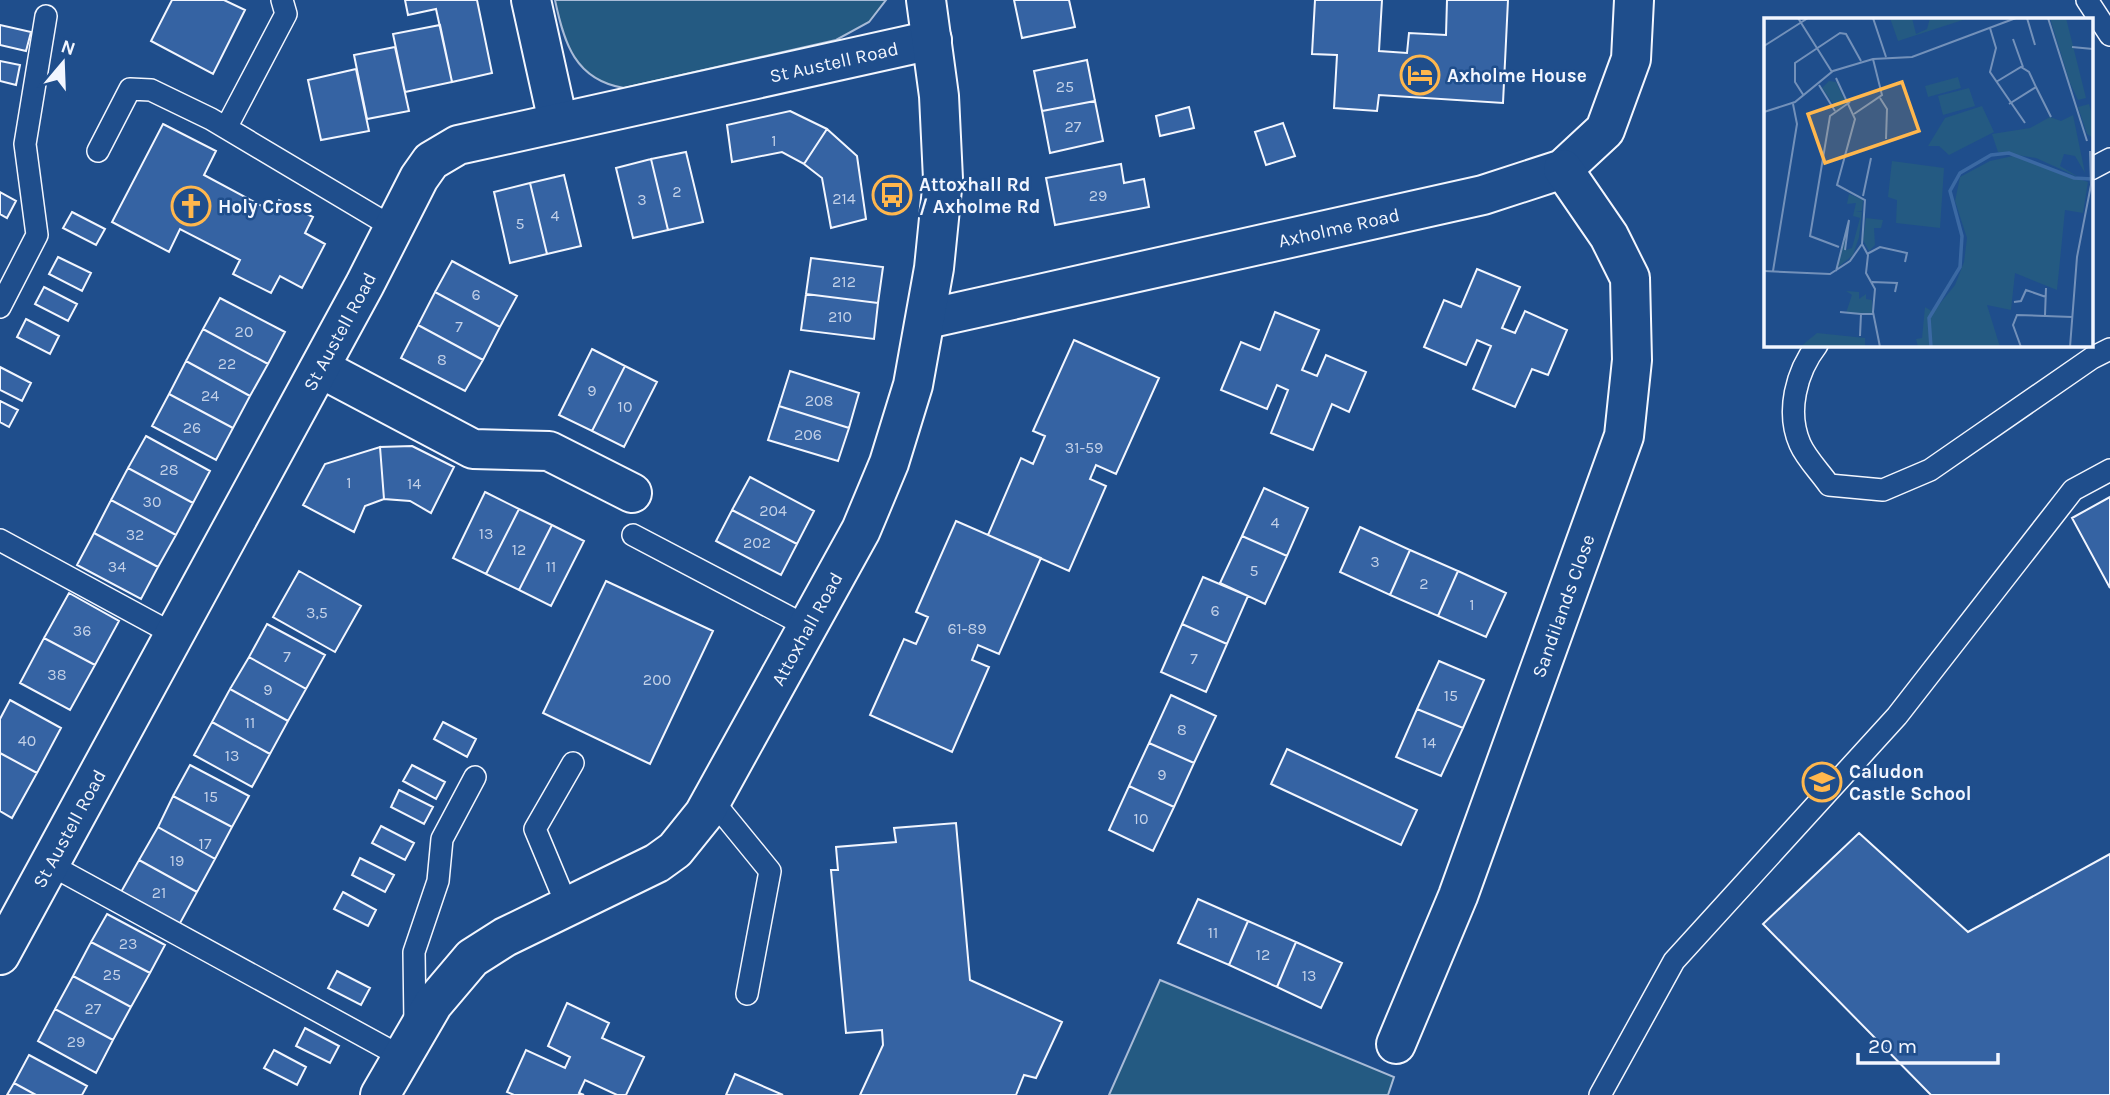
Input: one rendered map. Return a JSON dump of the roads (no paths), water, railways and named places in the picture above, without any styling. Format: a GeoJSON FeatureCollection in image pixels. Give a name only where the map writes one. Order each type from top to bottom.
{"type":"FeatureCollection","features":[{"type":"Feature","properties":{"kind":"street"},"geometry":{"type":"LineString","coordinates":[[531,0],[558,122]]}},
{"type":"Feature","properties":{"kind":"street","name":"Attoxhall Road"},"geometry":{"type":"LineString","coordinates":[[380,1095],[445,987],[472,958],[505,937],[637,875],[675,850],[712,800],[861,530],[890,463],[913,385],[927,319],[943,179],[932,40],[926,0]]}},
{"type":"Feature","properties":{"kind":"street","name":"Axholme Road"},"geometry":{"type":"LineString","coordinates":[[927,319],[1483,195],[1563,169],[1605,130],[1631,59],[1634,0]]}},
{"type":"Feature","properties":{"kind":"street","name":"St Austell Road"},"geometry":{"type":"LineString","coordinates":[[0,955],[320,368],[419,178],[443,152],[558,122],[932,40]]}},
{"type":"Feature","properties":{"kind":"street","name":"Sandilands Close"},"geometry":{"type":"LineString","coordinates":[[1396,1044],[1458,896],[1624,436],[1632,360],[1630,278],[1609,236],[1563,169]]}},
{"type":"Feature","properties":{"kind":"street"},"geometry":{"type":"LineString","coordinates":[[320,368],[472,449],[549,451],[632,493]]}},
{"type":"Feature","properties":{"kind":"lane"},"geometry":{"type":"LineString","coordinates":[[226,128],[286,14],[282,0]]}},
{"type":"Feature","properties":{"kind":"lane"},"geometry":{"type":"LineString","coordinates":[[2087,0],[2110,35]]}},
{"type":"Feature","properties":{"kind":"lane"},"geometry":{"type":"LineString","coordinates":[[0,307],[37,235],[25,144],[46,16]]}},
{"type":"Feature","properties":{"kind":"lane"},"geometry":{"type":"LineString","coordinates":[[98,151],[130,89],[151,90],[226,128],[394,228]]}},
{"type":"Feature","properties":{"kind":"lane"},"geometry":{"type":"LineString","coordinates":[[2092,168],[2110,159]]}},
{"type":"Feature","properties":{"kind":"lane"},"geometry":{"type":"LineString","coordinates":[[1816,346],[1808,356],[1793,395],[1800,444],[1829,485],[1883,491],[1930,470],[2092,358],[2110,349]]}},
{"type":"Feature","properties":{"kind":"lane"},"geometry":{"type":"LineString","coordinates":[[1600,1095],[1674,961],[1896,716],[2073,490],[2110,470]]}},
{"type":"Feature","properties":{"kind":"lane"},"geometry":{"type":"LineString","coordinates":[[633,535],[808,627]]}},
{"type":"Feature","properties":{"kind":"lane"},"geometry":{"type":"LineString","coordinates":[[0,540],[175,635]]}},
{"type":"Feature","properties":{"kind":"lane"},"geometry":{"type":"LineString","coordinates":[[568,908],[535,829],[573,763]]}},
{"type":"Feature","properties":{"kind":"lane"},"geometry":{"type":"LineString","coordinates":[[49,864],[408,1045],[414,952],[438,881],[442,839],[475,776]]}},
{"type":"Feature","properties":{"kind":"lane"},"geometry":{"type":"LineString","coordinates":[[712,800],[770,871],[747,994]]}},
{"type":"Feature","properties":{"kind":"place","name":"Axholme House"},"geometry":{"type":"Point","coordinates":[1420,75]}},
{"type":"Feature","properties":{"kind":"place","name":"Attoxhall Rd / Axholme Rd"},"geometry":{"type":"Point","coordinates":[892,195]}},
{"type":"Feature","properties":{"kind":"place","name":"Holy Cross"},"geometry":{"type":"Point","coordinates":[191,206]}},
{"type":"Feature","properties":{"kind":"place","name":"Caludon Castle School"},"geometry":{"type":"Point","coordinates":[1822,782]}}]}
